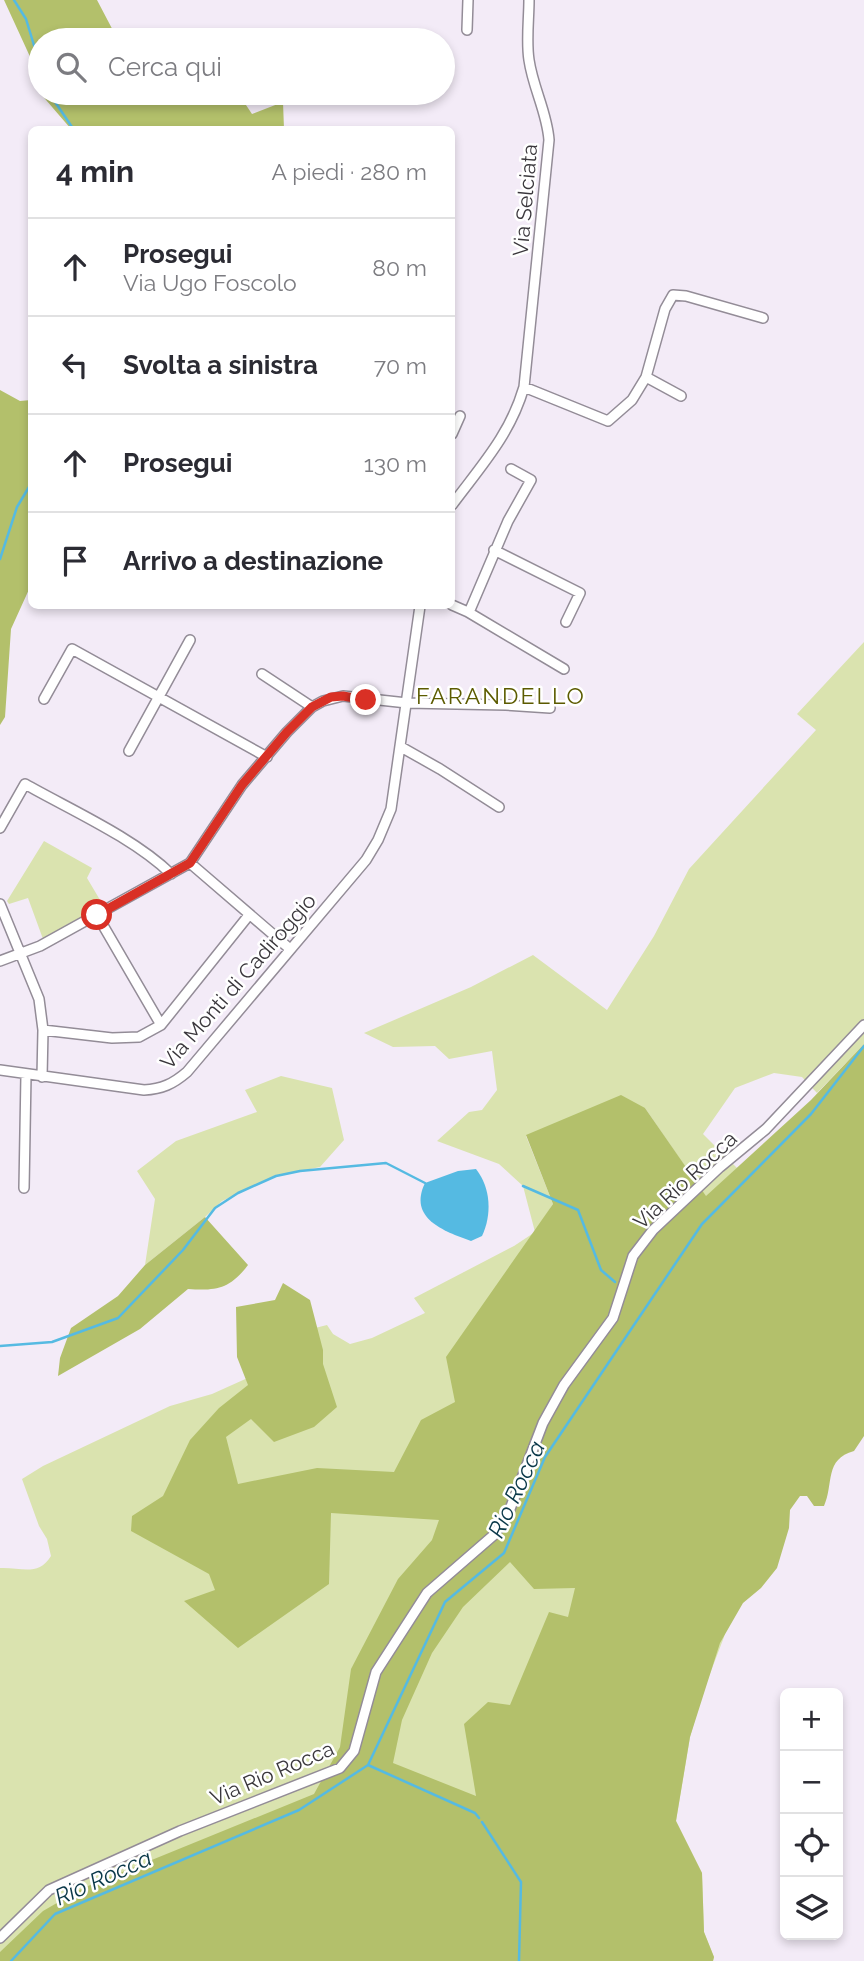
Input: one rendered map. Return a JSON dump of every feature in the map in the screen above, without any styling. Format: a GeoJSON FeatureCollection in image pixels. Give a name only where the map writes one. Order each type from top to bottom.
{"type":"FeatureCollection","features":[{"type":"Feature","properties":{"kind":"street"},"geometry":{"type":"LineString","coordinates":[[467,30],[468,0]]}},
{"type":"Feature","properties":{"kind":"street","name":"Via Selciata"},"geometry":{"type":"LineString","coordinates":[[524,387],[549,140],[548,121],[535,90],[528,58],[529,0]]}},
{"type":"Feature","properties":{"kind":"street"},"geometry":{"type":"LineString","coordinates":[[455,501],[499,444],[513,420],[524,387],[608,421],[632,400],[646,377],[665,309],[673,295],[686,296],[762,318]]}},
{"type":"Feature","properties":{"kind":"street"},"geometry":{"type":"LineString","coordinates":[[646,377],[681,396]]}},
{"type":"Feature","properties":{"kind":"street"},"geometry":{"type":"LineString","coordinates":[[455,427],[460,416]]}},
{"type":"Feature","properties":{"kind":"street"},"geometry":{"type":"LineString","coordinates":[[468,612],[494,550],[531,480],[511,469]]}},
{"type":"Feature","properties":{"kind":"street"},"geometry":{"type":"LineString","coordinates":[[455,488],[461,492]]}},
{"type":"Feature","properties":{"kind":"street"},"geometry":{"type":"LineString","coordinates":[[494,550],[580,593],[566,622]]}},
{"type":"Feature","properties":{"kind":"street"},"geometry":{"type":"LineString","coordinates":[[455,606],[564,669]]}},
{"type":"Feature","properties":{"kind":"street","name":"Via Monti di Cadiroggio"},"geometry":{"type":"LineString","coordinates":[[0,1070],[144,1090],[159,1089],[175,1082],[214,1041],[366,860],[378,840],[391,809],[420,609]]}},
{"type":"Feature","properties":{"kind":"street"},"geometry":{"type":"LineString","coordinates":[[129,751],[190,640]]}},
{"type":"Feature","properties":{"kind":"street"},"geometry":{"type":"LineString","coordinates":[[44,699],[72,649],[267,757]]}},
{"type":"Feature","properties":{"kind":"street"},"geometry":{"type":"LineString","coordinates":[[262,674],[312,707]]}},
{"type":"Feature","properties":{"kind":"street"},"geometry":{"type":"LineString","coordinates":[[0,961],[40,946],[190,863],[237,792],[312,707],[331,697],[407,703],[550,708]]}},
{"type":"Feature","properties":{"kind":"street"},"geometry":{"type":"LineString","coordinates":[[401,747],[499,807]]}},
{"type":"Feature","properties":{"kind":"street"},"geometry":{"type":"LineString","coordinates":[[0,828],[25,784],[126,841],[171,874]]}},
{"type":"Feature","properties":{"kind":"street"},"geometry":{"type":"LineString","coordinates":[[190,863],[290,948]]}},
{"type":"Feature","properties":{"kind":"street"},"geometry":{"type":"LineString","coordinates":[[0,904],[39,999],[43,1030],[42,1077]]}},
{"type":"Feature","properties":{"kind":"street"},"geometry":{"type":"LineString","coordinates":[[97,915],[161,1025]]}},
{"type":"Feature","properties":{"kind":"street"},"geometry":{"type":"LineString","coordinates":[[43,1030],[112,1038],[139,1037],[161,1025],[249,915]]}},
{"type":"Feature","properties":{"kind":"street","name":"Via Rio Rocca"},"geometry":{"type":"LineString","coordinates":[[0,1938],[49,1890],[180,1831],[340,1768],[348,1760],[354,1751],[376,1672],[427,1593],[495,1534],[510,1509],[543,1423],[564,1385],[613,1318],[633,1256],[653,1230],[720,1167],[766,1129],[864,1025]]}},
{"type":"Feature","properties":{"kind":"street"},"geometry":{"type":"LineString","coordinates":[[24,1188],[26,1075]]}},
{"type":"Feature","properties":{"kind":"green space"},"geometry":{"type":"Polygon","coordinates":[[[4,0],[97,0],[112,28],[28,28],[28,52],[4,0]]]}},
{"type":"Feature","properties":{"kind":"green space"},"geometry":{"type":"Polygon","coordinates":[[[50,105],[246,105],[252,114],[275,105],[283,105],[284,126],[68,126],[50,105]]]}},
{"type":"Feature","properties":{"kind":"green space"},"geometry":{"type":"Polygon","coordinates":[[[0,390],[20,401],[28,400],[28,592],[11,629],[5,717],[0,725],[0,390]]]}},
{"type":"Feature","properties":{"kind":"green space"},"geometry":{"type":"Polygon","coordinates":[[[864,642],[864,1044],[817,1093],[802,1077],[774,1073],[735,1088],[703,1134],[737,1168],[706,1197],[645,1108],[526,1136],[553,1204],[535,1232],[523,1186],[499,1164],[437,1141],[469,1112],[482,1110],[497,1090],[492,1051],[449,1059],[435,1046],[393,1047],[364,1033],[471,987],[533,955],[607,1010],[654,936],[689,869],[816,730],[797,714],[864,642]]]}},
{"type":"Feature","properties":{"kind":"green space"},"geometry":{"type":"Polygon","coordinates":[[[44,841],[92,868],[87,878],[103,905],[43,939],[28,898],[9,904],[7,901],[44,841]]]}},
{"type":"Feature","properties":{"kind":"green space"},"geometry":{"type":"Polygon","coordinates":[[[864,1044],[864,1436],[854,1451],[838,1460],[834,1466],[824,1506],[814,1506],[807,1496],[800,1496],[790,1510],[789,1528],[777,1568],[761,1588],[743,1603],[720,1643],[690,1737],[676,1821],[702,1873],[704,1932],[714,1957],[713,1961],[0,1961],[0,1952],[43,1911],[83,1888],[314,1794],[340,1747],[351,1669],[398,1579],[432,1540],[439,1520],[331,1513],[329,1584],[238,1648],[184,1601],[215,1590],[209,1574],[131,1531],[132,1516],[163,1496],[190,1440],[219,1408],[248,1385],[237,1357],[236,1307],[275,1300],[283,1283],[310,1300],[323,1350],[323,1364],[337,1407],[314,1427],[274,1442],[251,1419],[226,1437],[238,1484],[317,1468],[394,1472],[421,1420],[455,1402],[446,1357],[553,1204],[526,1135],[621,1095],[645,1108],[706,1196],[811,1100],[864,1044]],[[510,1562],[463,1607],[432,1653],[402,1720],[393,1763],[476,1796],[464,1724],[488,1702],[510,1705],[549,1612],[568,1617],[575,1588],[534,1589],[510,1562]]]}},
{"type":"Feature","properties":{"kind":"green space"},"geometry":{"type":"Polygon","coordinates":[[[281,1076],[332,1088],[344,1140],[320,1167],[276,1176],[222,1201],[145,1265],[155,1199],[137,1171],[176,1141],[257,1112],[245,1090],[281,1076]]]}},
{"type":"Feature","properties":{"kind":"green space"},"geometry":{"type":"Polygon","coordinates":[[[205,1217],[248,1265],[241,1273],[222,1287],[188,1289],[140,1329],[58,1376],[60,1358],[71,1328],[118,1296],[145,1265],[205,1217]]]}},
{"type":"Feature","properties":{"kind":"green space"},"geometry":{"type":"Polygon","coordinates":[[[535,1232],[730,1608],[724,1637],[703,1692],[690,1737],[676,1821],[702,1873],[704,1932],[714,1957],[713,1961],[0,1961],[0,1568],[35,1569],[46,1563],[51,1556],[47,1539],[39,1526],[22,1479],[43,1466],[170,1406],[212,1394],[252,1376],[315,1328],[327,1325],[333,1334],[350,1344],[372,1338],[425,1313],[414,1298],[514,1246],[535,1232]]]}},
{"type":"Feature","properties":{"kind":"water"},"geometry":{"type":"Polygon","coordinates":[[[476,1169],[485,1185],[488,1211],[482,1236],[471,1241],[450,1233],[431,1221],[421,1205],[421,1195],[425,1183],[458,1171],[476,1169]]]}},
{"type":"Feature","properties":{"kind":"waterway"},"geometry":{"type":"LineString","coordinates":[[14,0],[29,28]]}},
{"type":"Feature","properties":{"kind":"waterway"},"geometry":{"type":"LineString","coordinates":[[57,105],[71,126]]}},
{"type":"Feature","properties":{"kind":"waterway"},"geometry":{"type":"LineString","coordinates":[[0,559],[17,507],[28,489]]}},
{"type":"Feature","properties":{"kind":"waterway","name":"Rio Rocca"},"geometry":{"type":"LineString","coordinates":[[11,1961],[55,1914],[299,1810],[368,1765],[445,1602],[504,1553],[545,1457],[702,1224],[811,1114],[864,1046]]}},
{"type":"Feature","properties":{"kind":"waterway"},"geometry":{"type":"LineString","coordinates":[[0,1346],[52,1342],[118,1318],[183,1250],[215,1208],[238,1193],[276,1176],[300,1171],[386,1163],[425,1183]]}},
{"type":"Feature","properties":{"kind":"waterway"},"geometry":{"type":"LineString","coordinates":[[523,1186],[578,1210],[601,1270],[615,1282]]}},
{"type":"Feature","properties":{"kind":"waterway"},"geometry":{"type":"LineString","coordinates":[[368,1765],[475,1813],[479,1818]]}},
{"type":"Feature","properties":{"kind":"waterway"},"geometry":{"type":"LineString","coordinates":[[482,1822],[521,1882],[519,1961]]}},
{"type":"Feature","properties":{"kind":"district","name":"FARANDELLO"},"geometry":{"type":"Point","coordinates":[501,695]}},
{"type":"Feature","properties":{"kind":"route"},"geometry":{"type":"LineString","coordinates":[[97,915],[190,863],[242,785],[312,707],[331,697],[366,700]]}}]}
